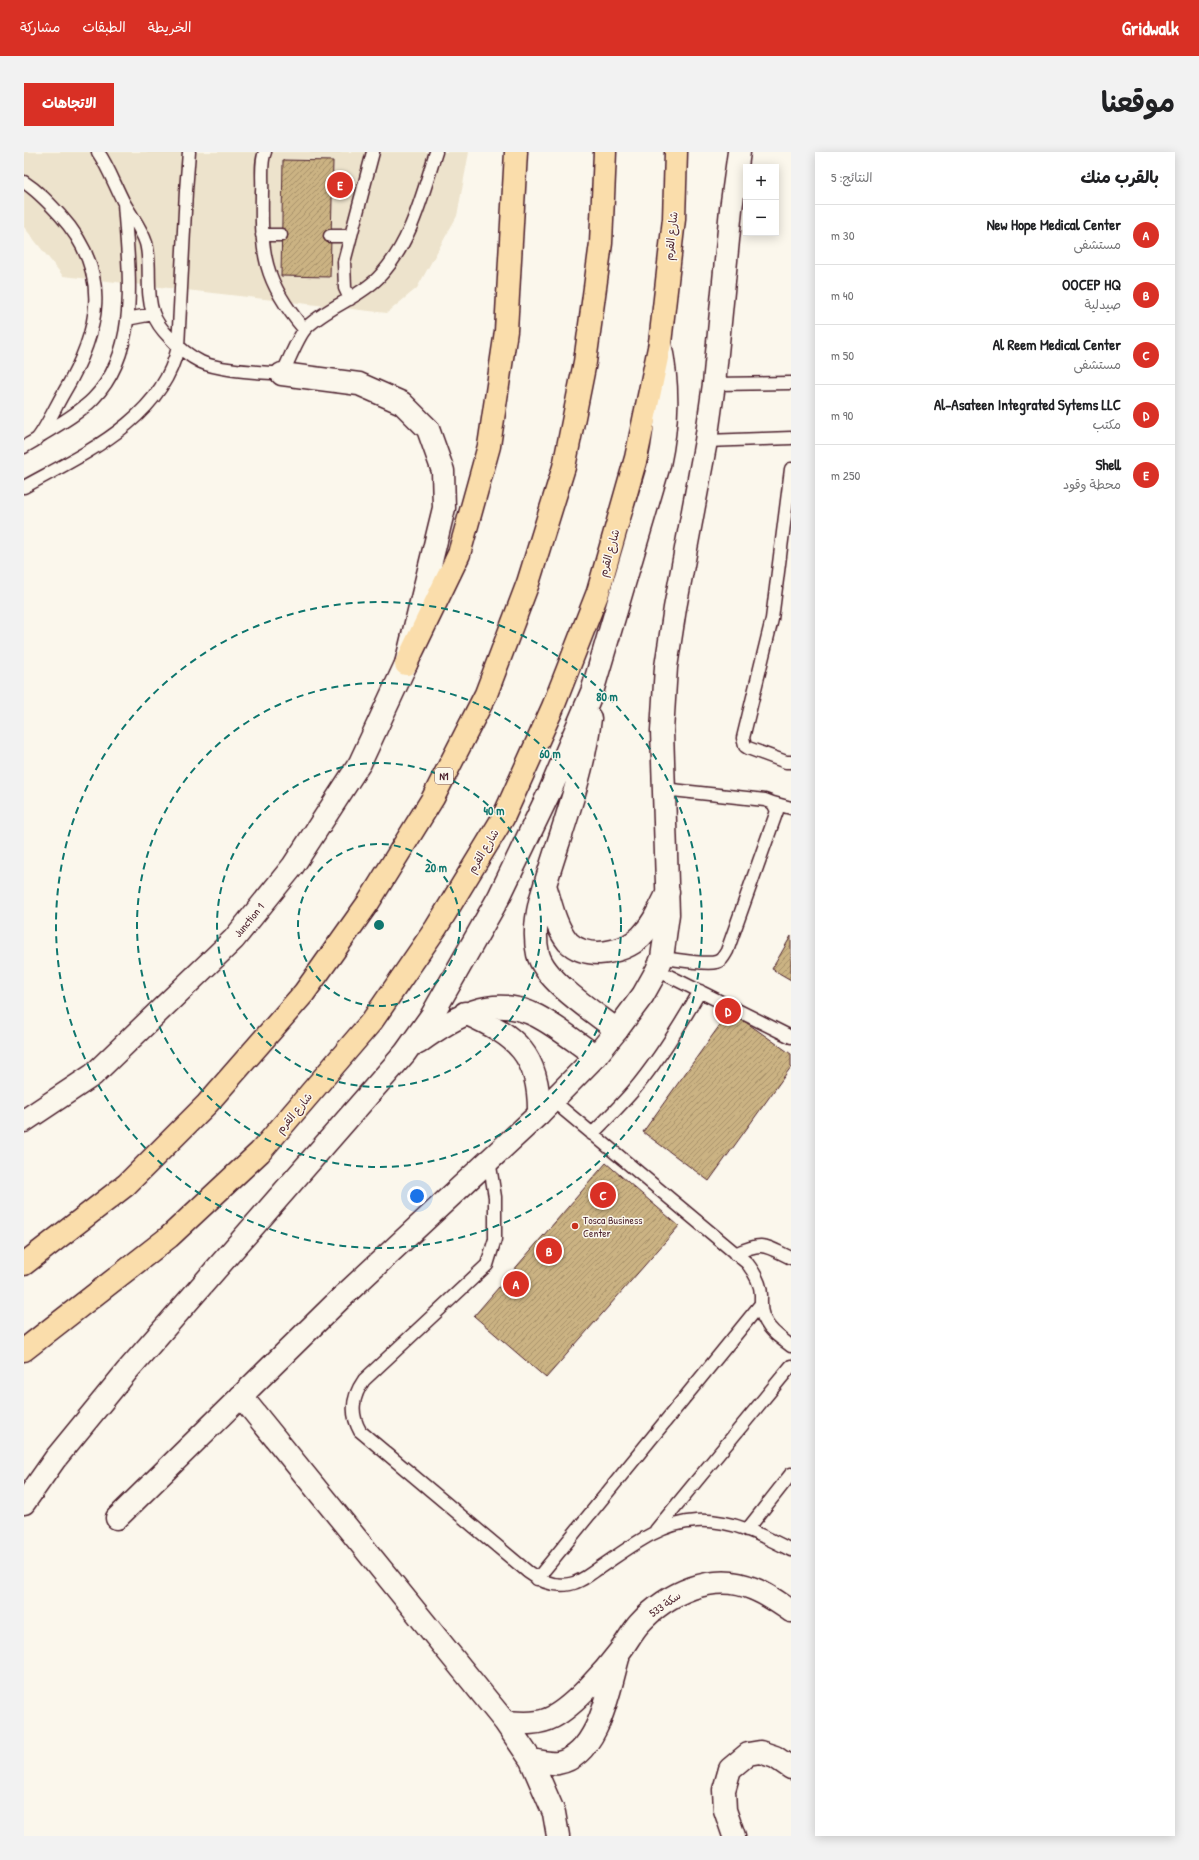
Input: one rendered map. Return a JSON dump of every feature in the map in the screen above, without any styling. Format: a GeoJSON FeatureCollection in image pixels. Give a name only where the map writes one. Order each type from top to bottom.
{"type":"FeatureCollection","features":[{"type":"Feature","properties":{"kind":"highway"},"geometry":{"type":"LineString","coordinates":[[406,664],[459,554],[489,446],[506,331],[516,152]]}},
{"type":"Feature","properties":{"kind":"highway","name":"N1"},"geometry":{"type":"LineString","coordinates":[[24,1264],[126,1185],[207,1104],[299,999],[368,903],[433,798],[486,694],[528,583],[564,467],[586,355],[601,243],[605,152]]}},
{"type":"Feature","properties":{"kind":"highway","name":"شارع القرم"},"geometry":{"type":"LineString","coordinates":[[24,1350],[169,1237],[260,1152],[372,1022],[436,928],[503,818],[553,707],[598,592],[636,458],[660,344],[674,219],[676,152]]}},
{"type":"Feature","properties":{"kind":"street"},"geometry":{"type":"LineString","coordinates":[[117,1518],[339,1300],[546,1107],[596,1056],[643,995],[660,964],[666,932],[668,892],[662,731],[666,668],[706,441],[714,384],[731,209],[740,152]]}},
{"type":"Feature","properties":{"kind":"street"},"geometry":{"type":"LineString","coordinates":[[24,1503],[55,1459],[127,1370],[405,1053],[432,1015],[499,897],[550,791],[592,692],[659,465],[664,444],[667,400],[660,344]]}},
{"type":"Feature","properties":{"kind":"street","name":"Junction 1"},"geometry":{"type":"LineString","coordinates":[[24,1121],[92,1075],[234,939],[292,866],[360,763],[406,664],[444,508],[444,472],[428,429],[402,404],[358,384],[282,374]]}},
{"type":"Feature","properties":{"kind":"street"},"geometry":{"type":"LineString","coordinates":[[592,692],[586,748],[545,884],[536,920],[538,955],[543,966],[559,985],[617,1030]]}},
{"type":"Feature","properties":{"kind":"street"},"geometry":{"type":"LineString","coordinates":[[545,884],[556,920],[562,933],[570,943],[584,952],[594,953],[613,952],[632,945],[643,935],[656,916],[668,892]]}},
{"type":"Feature","properties":{"kind":"street"},"geometry":{"type":"LineString","coordinates":[[405,1053],[465,1013],[483,1008],[502,1007],[520,1009],[537,1016],[596,1056]]}},
{"type":"Feature","properties":{"kind":"street"},"geometry":{"type":"LineString","coordinates":[[465,1013],[494,1027],[507,1036],[524,1052],[534,1071],[539,1092],[546,1107]]}},
{"type":"Feature","properties":{"kind":"street"},"geometry":{"type":"LineString","coordinates":[[241,1396],[505,1722],[531,1760],[554,1813],[558,1836]]}},
{"type":"Feature","properties":{"kind":"street","name":"سكة 533"},"geometry":{"type":"LineString","coordinates":[[505,1722],[535,1723],[552,1717],[567,1707],[620,1652],[639,1624],[658,1606],[681,1592],[704,1584],[732,1583],[754,1588],[791,1611]]}},
{"type":"Feature","properties":{"kind":"street","name":"سكة 533"},"geometry":{"type":"LineString","coordinates":[[531,1760],[558,1762],[578,1754],[589,1742],[601,1713],[620,1652]]}},
{"type":"Feature","properties":{"kind":"street"},"geometry":{"type":"LineString","coordinates":[[734,1836],[725,1810],[724,1790],[730,1769],[748,1754],[760,1752],[775,1757],[791,1768]]}},
{"type":"Feature","properties":{"kind":"lane"},"geometry":{"type":"LineString","coordinates":[[98,152],[113,177],[124,203],[142,232],[146,245],[153,314],[165,333],[178,347],[202,363],[242,370],[282,374],[304,329],[320,316],[370,286],[393,260],[415,220],[436,152]]}},
{"type":"Feature","properties":{"kind":"lane"},"geometry":{"type":"LineString","coordinates":[[24,487],[91,450],[144,409],[161,386],[176,358],[178,347],[189,152]]}},
{"type":"Feature","properties":{"kind":"lane"},"geometry":{"type":"LineString","coordinates":[[265,152],[263,164],[262,235],[264,252],[274,286],[283,301],[304,329]]}},
{"type":"Feature","properties":{"kind":"lane"},"geometry":{"type":"LineString","coordinates":[[350,299],[346,293],[344,262],[373,152]]}},
{"type":"Feature","properties":{"kind":"lane"},"geometry":{"type":"LineString","coordinates":[[24,182],[46,200],[65,221],[81,243],[92,267],[96,297],[92,327],[86,349],[70,382],[37,438]]}},
{"type":"Feature","properties":{"kind":"lane"},"geometry":{"type":"LineString","coordinates":[[24,447],[76,413],[92,400],[103,388],[114,370],[120,353],[127,319],[128,286],[124,203]]}},
{"type":"Feature","properties":{"kind":"lane"},"geometry":{"type":"LineString","coordinates":[[262,235],[281,235]]}},
{"type":"Feature","properties":{"kind":"lane"},"geometry":{"type":"LineString","coordinates":[[330,236],[351,236]]}},
{"type":"Feature","properties":{"kind":"lane"},"geometry":{"type":"LineString","coordinates":[[127,319],[153,314]]}},
{"type":"Feature","properties":{"kind":"lane"},"geometry":{"type":"LineString","coordinates":[[714,384],[791,383]]}},
{"type":"Feature","properties":{"kind":"lane"},"geometry":{"type":"LineString","coordinates":[[706,441],[791,438]]}},
{"type":"Feature","properties":{"kind":"lane"},"geometry":{"type":"LineString","coordinates":[[791,469],[772,619],[743,738],[745,746],[748,748],[786,762],[791,762]]}},
{"type":"Feature","properties":{"kind":"lane"},"geometry":{"type":"LineString","coordinates":[[663,789],[765,800],[791,808]]}},
{"type":"Feature","properties":{"kind":"lane"},"geometry":{"type":"LineString","coordinates":[[660,964],[716,962],[723,958],[727,951],[775,819],[777,811],[773,803]]}},
{"type":"Feature","properties":{"kind":"lane"},"geometry":{"type":"LineString","coordinates":[[660,964],[700,991],[791,1037]]}},
{"type":"Feature","properties":{"kind":"lane"},"geometry":{"type":"LineString","coordinates":[[592,1134],[632,1091],[660,1055],[680,1026],[700,991]]}},
{"type":"Feature","properties":{"kind":"lane"},"geometry":{"type":"LineString","coordinates":[[546,1107],[592,1134],[747,1263],[754,1272],[761,1294],[761,1313],[766,1324],[791,1346]]}},
{"type":"Feature","properties":{"kind":"lane"},"geometry":{"type":"LineString","coordinates":[[489,1160],[495,1197],[495,1239],[487,1265],[364,1380],[356,1394],[352,1411],[354,1422],[360,1431],[537,1579],[559,1585],[581,1580],[654,1532],[672,1525],[696,1521],[736,1525],[767,1537],[791,1550]]}},
{"type":"Feature","properties":{"kind":"lane"},"geometry":{"type":"LineString","coordinates":[[735,1254],[754,1245],[764,1246],[791,1258]]}},
{"type":"Feature","properties":{"kind":"lane"},"geometry":{"type":"LineString","coordinates":[[537,1579],[760,1305]]}},
{"type":"Feature","properties":{"kind":"lane"},"geometry":{"type":"LineString","coordinates":[[654,1532],[791,1366]]}},
{"type":"Feature","properties":{"kind":"lane"},"geometry":{"type":"LineString","coordinates":[[747,1530],[791,1474]]}},
{"type":"Feature","properties":{"kind":"shaded area"},"geometry":{"type":"Polygon","coordinates":[[[24,152],[469,152],[457,216],[417,288],[387,313],[63,276],[24,227],[24,152]]]}},
{"type":"Feature","properties":{"kind":"building"},"geometry":{"type":"Polygon","coordinates":[[[283,160],[333,161],[330,277],[281,276],[283,160]]]}},
{"type":"Feature","properties":{"kind":"building"},"geometry":{"type":"Polygon","coordinates":[[[791,936],[791,980],[772,969],[791,936]]]}},
{"type":"Feature","properties":{"kind":"building"},"geometry":{"type":"Polygon","coordinates":[[[730,1011],[791,1054],[791,1067],[709,1181],[643,1132],[730,1011]]]}},
{"type":"Feature","properties":{"kind":"building"},"geometry":{"type":"Polygon","coordinates":[[[606,1163],[679,1226],[546,1378],[474,1316],[606,1163]]]}},
{"type":"Feature","properties":{"kind":"place","name":"Shell"},"geometry":{"type":"Point","coordinates":[340,185]}},
{"type":"Feature","properties":{"kind":"place","name":"Al-Asateen Integrated Sytems LLC"},"geometry":{"type":"Point","coordinates":[728,1011]}},
{"type":"Feature","properties":{"kind":"place","name":"Al Reem Medical Center"},"geometry":{"type":"Point","coordinates":[603,1195]}},
{"type":"Feature","properties":{"kind":"place","name":"Tosca Business Center"},"geometry":{"type":"Point","coordinates":[575,1226]}},
{"type":"Feature","properties":{"kind":"place","name":"OOCEP HQ"},"geometry":{"type":"Point","coordinates":[549,1251]}},
{"type":"Feature","properties":{"kind":"place","name":"New Hope Medical Center"},"geometry":{"type":"Point","coordinates":[516,1284]}}]}
